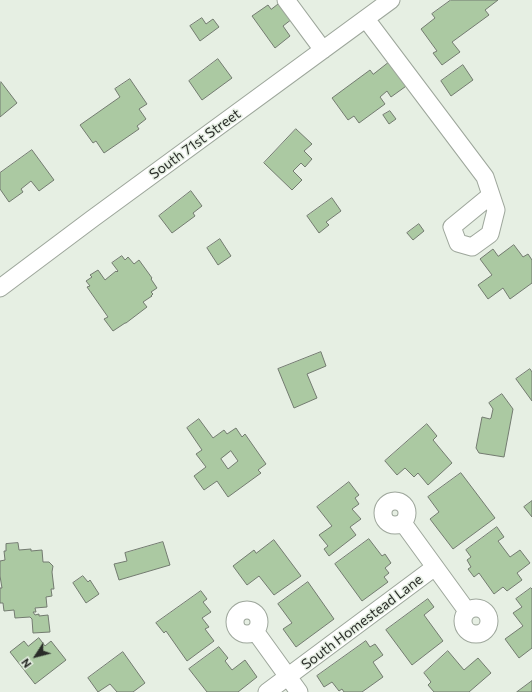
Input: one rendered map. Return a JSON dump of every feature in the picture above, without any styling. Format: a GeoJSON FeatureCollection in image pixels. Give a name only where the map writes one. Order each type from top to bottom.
{"type":"FeatureCollection","features":[{"type":"Feature","properties":{"kind":"street"},"geometry":{"type":"LineString","coordinates":[[286,0],[323,50]]}},
{"type":"Feature","properties":{"kind":"street","name":"South 71st Street"},"geometry":{"type":"LineString","coordinates":[[0,288],[391,0]]}},
{"type":"Feature","properties":{"kind":"street"},"geometry":{"type":"LineString","coordinates":[[366,19],[485,177],[491,195]]}},
{"type":"Feature","properties":{"kind":"street","name":"South Homestead Lane"},"geometry":{"type":"LineString","coordinates":[[403,522],[467,612]]}},
{"type":"Feature","properties":{"kind":"street","name":"South Homestead Lane"},"geometry":{"type":"LineString","coordinates":[[267,692],[435,568]]}},
{"type":"Feature","properties":{"kind":"street","name":"South Homestead Lane"},"geometry":{"type":"LineString","coordinates":[[255,631],[299,692]]}},
{"type":"Feature","properties":{"kind":"building"},"geometry":{"type":"Polygon","coordinates":[[[451,0],[498,0],[485,10],[489,15],[452,42],[460,52],[442,65],[433,53],[437,51],[421,29],[435,18],[432,14],[451,0]]]}},
{"type":"Feature","properties":{"kind":"building"},"geometry":{"type":"Polygon","coordinates":[[[280,3],[292,19],[283,26],[290,36],[275,48],[252,16],[268,5],[271,9],[280,3]]]}},
{"type":"Feature","properties":{"kind":"building"},"geometry":{"type":"Polygon","coordinates":[[[202,18],[206,24],[213,19],[219,27],[200,41],[190,26],[202,18]]]}},
{"type":"Feature","properties":{"kind":"building"},"geometry":{"type":"Polygon","coordinates":[[[218,59],[232,78],[202,100],[189,81],[218,59]]]}},
{"type":"Feature","properties":{"kind":"building"},"geometry":{"type":"Polygon","coordinates":[[[392,60],[409,84],[391,97],[387,91],[380,97],[385,104],[359,123],[354,116],[348,120],[332,98],[370,70],[373,74],[392,60]]]}},
{"type":"Feature","properties":{"kind":"building"},"geometry":{"type":"Polygon","coordinates":[[[463,65],[473,80],[451,96],[441,81],[463,65]]]}},
{"type":"Feature","properties":{"kind":"building"},"geometry":{"type":"Polygon","coordinates":[[[130,79],[147,104],[139,109],[146,119],[137,126],[139,129],[104,153],[96,141],[93,143],[80,125],[120,97],[115,89],[130,79]]]}},
{"type":"Feature","properties":{"kind":"building"},"geometry":{"type":"Polygon","coordinates":[[[1,82],[17,103],[0,117],[0,83],[1,82]]]}},
{"type":"Feature","properties":{"kind":"building"},"geometry":{"type":"Polygon","coordinates":[[[390,111],[396,119],[389,124],[383,115],[390,111]]]}},
{"type":"Feature","properties":{"kind":"building"},"geometry":{"type":"Polygon","coordinates":[[[296,129],[312,144],[304,151],[312,159],[305,167],[301,163],[293,171],[302,180],[292,190],[264,163],[296,129]]]}},
{"type":"Feature","properties":{"kind":"building"},"geometry":{"type":"Polygon","coordinates":[[[32,150],[54,180],[39,191],[31,181],[21,189],[23,192],[9,202],[0,189],[0,173],[32,150]]]}},
{"type":"Feature","properties":{"kind":"building"},"geometry":{"type":"Polygon","coordinates":[[[191,191],[202,206],[193,213],[195,216],[172,233],[159,216],[191,191]]]}},
{"type":"Feature","properties":{"kind":"building"},"geometry":{"type":"Polygon","coordinates":[[[332,198],[341,211],[326,222],[329,225],[319,233],[307,216],[332,198]]]}},
{"type":"Feature","properties":{"kind":"building"},"geometry":{"type":"Polygon","coordinates":[[[419,224],[424,231],[413,240],[407,233],[419,224]]]}},
{"type":"Feature","properties":{"kind":"building"},"geometry":{"type":"Polygon","coordinates":[[[220,239],[231,256],[218,265],[207,248],[220,239]]]}},
{"type":"Feature","properties":{"kind":"building"},"geometry":{"type":"Polygon","coordinates":[[[514,245],[523,257],[528,254],[532,260],[532,283],[510,299],[503,288],[488,299],[478,285],[492,275],[480,259],[493,249],[498,256],[514,245]]]}},
{"type":"Feature","properties":{"kind":"building"},"geometry":{"type":"Polygon","coordinates":[[[122,256],[125,260],[128,257],[134,264],[139,260],[152,278],[151,279],[157,288],[151,292],[153,294],[152,296],[143,302],[147,307],[113,331],[104,319],[108,317],[87,287],[90,286],[86,281],[92,277],[90,275],[98,270],[105,280],[116,271],[117,272],[118,271],[112,263],[122,256]]]}},
{"type":"Feature","properties":{"kind":"building"},"geometry":{"type":"Polygon","coordinates":[[[321,352],[326,366],[307,374],[317,398],[294,408],[278,369],[321,352]]]}},
{"type":"Feature","properties":{"kind":"building"},"geometry":{"type":"Polygon","coordinates":[[[530,369],[532,372],[532,401],[516,379],[530,369]]]}},
{"type":"Feature","properties":{"kind":"building"},"geometry":{"type":"Polygon","coordinates":[[[502,394],[513,409],[504,457],[479,453],[476,448],[482,417],[491,418],[493,409],[489,403],[502,394]]]}},
{"type":"Feature","properties":{"kind":"building"},"geometry":{"type":"Polygon","coordinates":[[[199,419],[213,438],[224,430],[227,434],[236,428],[242,437],[245,434],[266,464],[258,470],[261,473],[228,497],[217,481],[204,490],[194,476],[206,467],[196,454],[202,450],[187,428],[199,419]],[[231,451],[221,459],[228,469],[238,461],[231,451]]]}},
{"type":"Feature","properties":{"kind":"building"},"geometry":{"type":"Polygon","coordinates":[[[427,424],[437,436],[433,440],[452,463],[428,485],[418,473],[414,477],[405,468],[397,475],[385,461],[427,424]]]}},
{"type":"Feature","properties":{"kind":"building"},"geometry":{"type":"Polygon","coordinates":[[[461,473],[495,518],[453,549],[430,519],[439,512],[428,497],[461,473]]]}},
{"type":"Feature","properties":{"kind":"building"},"geometry":{"type":"Polygon","coordinates":[[[349,482],[359,495],[355,498],[359,504],[352,509],[361,519],[350,527],[356,535],[329,556],[324,549],[328,546],[319,535],[332,526],[317,507],[349,482]]]}},
{"type":"Feature","properties":{"kind":"building"},"geometry":{"type":"Polygon","coordinates":[[[532,501],[532,517],[524,507],[532,501]]]}},
{"type":"Feature","properties":{"kind":"building"},"geometry":{"type":"Polygon","coordinates":[[[497,527],[504,537],[498,541],[510,557],[520,550],[530,563],[517,573],[522,580],[507,591],[503,587],[494,594],[479,573],[474,577],[468,569],[471,567],[467,560],[471,557],[466,550],[497,527]]]}},
{"type":"Feature","properties":{"kind":"building"},"geometry":{"type":"Polygon","coordinates":[[[369,539],[382,556],[385,554],[391,563],[385,568],[389,573],[384,577],[388,582],[362,601],[335,564],[369,539]]]}},
{"type":"Feature","properties":{"kind":"building"},"geometry":{"type":"Polygon","coordinates":[[[274,540],[301,576],[274,595],[259,576],[247,585],[233,566],[254,550],[256,553],[274,540]]]}},
{"type":"Feature","properties":{"kind":"building"},"geometry":{"type":"Polygon","coordinates":[[[163,542],[170,565],[119,580],[114,564],[127,561],[125,553],[163,542]]]}},
{"type":"Feature","properties":{"kind":"building"},"geometry":{"type":"Polygon","coordinates":[[[18,543],[19,550],[42,550],[43,562],[49,562],[53,566],[52,572],[54,589],[51,589],[52,596],[46,597],[47,607],[35,608],[36,612],[33,612],[35,615],[39,614],[39,616],[48,615],[50,632],[33,633],[32,619],[30,617],[15,618],[14,610],[4,611],[3,603],[0,603],[0,588],[2,588],[0,561],[5,560],[4,551],[6,551],[6,544],[18,543]]]}},
{"type":"Feature","properties":{"kind":"building"},"geometry":{"type":"Polygon","coordinates":[[[83,576],[88,582],[90,580],[99,594],[86,603],[73,583],[83,576]]]}},
{"type":"Feature","properties":{"kind":"building"},"geometry":{"type":"Polygon","coordinates":[[[308,582],[334,619],[296,647],[283,629],[292,623],[278,604],[308,582]]]}},
{"type":"Feature","properties":{"kind":"building"},"geometry":{"type":"Polygon","coordinates":[[[531,588],[532,648],[519,658],[505,639],[523,626],[513,613],[522,607],[516,599],[531,588]]]}},
{"type":"Feature","properties":{"kind":"building"},"geometry":{"type":"Polygon","coordinates":[[[201,591],[207,599],[203,602],[211,612],[202,618],[209,627],[205,629],[214,641],[187,661],[166,631],[164,633],[156,623],[201,591]]]}},
{"type":"Feature","properties":{"kind":"building"},"geometry":{"type":"Polygon","coordinates":[[[428,599],[434,607],[424,615],[443,641],[412,665],[386,630],[428,599]]]}},
{"type":"Feature","properties":{"kind":"building"},"geometry":{"type":"Polygon","coordinates":[[[39,638],[45,646],[51,641],[66,660],[35,684],[10,652],[24,641],[28,646],[39,638]]]}},
{"type":"Feature","properties":{"kind":"building"},"geometry":{"type":"Polygon","coordinates":[[[366,641],[370,647],[375,644],[383,655],[373,662],[383,677],[362,692],[344,692],[342,689],[339,691],[332,682],[324,687],[317,676],[366,641]]]}},
{"type":"Feature","properties":{"kind":"building"},"geometry":{"type":"Polygon","coordinates":[[[219,647],[228,658],[225,661],[232,670],[245,660],[257,677],[238,692],[207,692],[189,669],[219,647]]]}},
{"type":"Feature","properties":{"kind":"building"},"geometry":{"type":"Polygon","coordinates":[[[448,651],[464,670],[478,658],[491,673],[469,692],[434,692],[428,685],[431,682],[424,673],[448,651]]]}},
{"type":"Feature","properties":{"kind":"building"},"geometry":{"type":"Polygon","coordinates":[[[123,652],[145,683],[133,692],[117,692],[110,684],[98,692],[88,678],[123,652]]]}},
{"type":"Feature","properties":{"kind":"building"},"geometry":{"type":"Polygon","coordinates":[[[532,681],[532,692],[517,692],[532,681]]]}}]}
